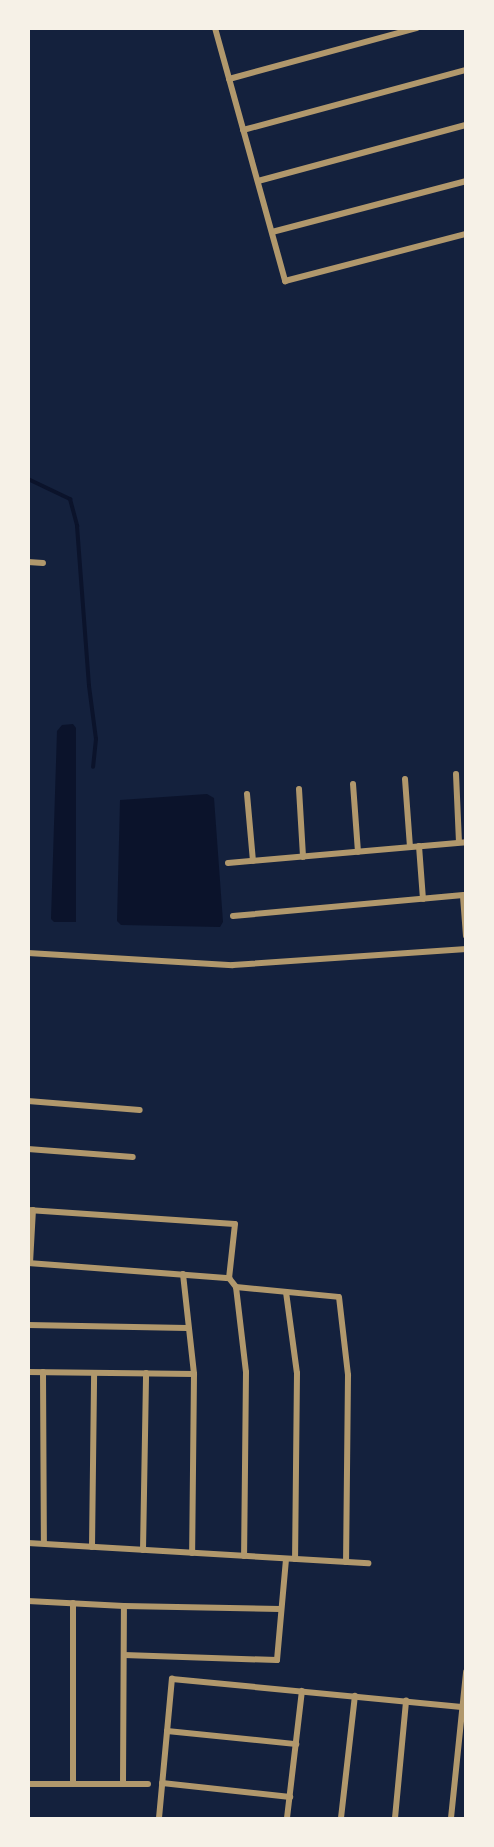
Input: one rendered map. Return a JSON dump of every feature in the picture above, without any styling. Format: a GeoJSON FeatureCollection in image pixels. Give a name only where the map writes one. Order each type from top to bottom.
{"type":"FeatureCollection","features":[{"type":"Feature","properties":{"kind":"street"},"geometry":{"type":"LineString","coordinates":[[215,28],[285,281],[465,234]]}},
{"type":"Feature","properties":{"kind":"street"},"geometry":{"type":"LineString","coordinates":[[229,79],[417,28]]}},
{"type":"Feature","properties":{"kind":"street"},"geometry":{"type":"LineString","coordinates":[[243,130],[465,70]]}},
{"type":"Feature","properties":{"kind":"street"},"geometry":{"type":"LineString","coordinates":[[258,182],[465,125]]}},
{"type":"Feature","properties":{"kind":"street"},"geometry":{"type":"LineString","coordinates":[[272,232],[465,181]]}},
{"type":"Feature","properties":{"kind":"street"},"geometry":{"type":"LineString","coordinates":[[28,562],[43,563]]}},
{"type":"Feature","properties":{"kind":"street"},"geometry":{"type":"LineString","coordinates":[[228,863],[462,842],[456,774]]}},
{"type":"Feature","properties":{"kind":"street"},"geometry":{"type":"LineString","coordinates":[[405,779],[410,847]]}},
{"type":"Feature","properties":{"kind":"street"},"geometry":{"type":"LineString","coordinates":[[353,784],[358,852]]}},
{"type":"Feature","properties":{"kind":"street"},"geometry":{"type":"LineString","coordinates":[[299,789],[303,857]]}},
{"type":"Feature","properties":{"kind":"street"},"geometry":{"type":"LineString","coordinates":[[247,794],[253,861]]}},
{"type":"Feature","properties":{"kind":"street"},"geometry":{"type":"LineString","coordinates":[[419,846],[423,899]]}},
{"type":"Feature","properties":{"kind":"street"},"geometry":{"type":"LineString","coordinates":[[232,916],[464,895],[465,936]]}},
{"type":"Feature","properties":{"kind":"street"},"geometry":{"type":"LineString","coordinates":[[28,953],[233,964],[465,949]]}},
{"type":"Feature","properties":{"kind":"street"},"geometry":{"type":"LineString","coordinates":[[28,1101],[140,1110]]}},
{"type":"Feature","properties":{"kind":"street"},"geometry":{"type":"LineString","coordinates":[[28,1149],[133,1157]]}},
{"type":"Feature","properties":{"kind":"street"},"geometry":{"type":"LineString","coordinates":[[230,1278],[29,1263],[31,1210],[235,1224],[230,1278],[236,1287],[246,1372],[244,1556]]}},
{"type":"Feature","properties":{"kind":"street"},"geometry":{"type":"LineString","coordinates":[[183,1274],[187,1328],[194,1374],[192,1553]]}},
{"type":"Feature","properties":{"kind":"street"},"geometry":{"type":"LineString","coordinates":[[236,1287],[339,1297],[348,1376],[346,1562]]}},
{"type":"Feature","properties":{"kind":"street"},"geometry":{"type":"LineString","coordinates":[[286,1292],[297,1373],[295,1559]]}},
{"type":"Feature","properties":{"kind":"street"},"geometry":{"type":"LineString","coordinates":[[28,1325],[187,1328]]}},
{"type":"Feature","properties":{"kind":"street"},"geometry":{"type":"LineString","coordinates":[[28,1371],[194,1374]]}},
{"type":"Feature","properties":{"kind":"street"},"geometry":{"type":"LineString","coordinates":[[43,1372],[44,1543]]}},
{"type":"Feature","properties":{"kind":"street"},"geometry":{"type":"LineString","coordinates":[[92,1547],[94,1372]]}},
{"type":"Feature","properties":{"kind":"street"},"geometry":{"type":"LineString","coordinates":[[143,1550],[146,1373]]}},
{"type":"Feature","properties":{"kind":"street"},"geometry":{"type":"LineString","coordinates":[[28,1542],[368,1563]]}},
{"type":"Feature","properties":{"kind":"street"},"geometry":{"type":"LineString","coordinates":[[124,1655],[278,1660],[280,1609],[286,1559]]}},
{"type":"Feature","properties":{"kind":"street"},"geometry":{"type":"LineString","coordinates":[[28,1601],[124,1606],[280,1609]]}},
{"type":"Feature","properties":{"kind":"street"},"geometry":{"type":"LineString","coordinates":[[73,1784],[74,1603]]}},
{"type":"Feature","properties":{"kind":"street"},"geometry":{"type":"LineString","coordinates":[[123,1784],[124,1606]]}},
{"type":"Feature","properties":{"kind":"street"},"geometry":{"type":"LineString","coordinates":[[451,1818],[465,1672]]}},
{"type":"Feature","properties":{"kind":"street"},"geometry":{"type":"LineString","coordinates":[[159,1818],[172,1679],[462,1707]]}},
{"type":"Feature","properties":{"kind":"street"},"geometry":{"type":"LineString","coordinates":[[287,1818],[302,1691]]}},
{"type":"Feature","properties":{"kind":"street"},"geometry":{"type":"LineString","coordinates":[[341,1818],[355,1696]]}},
{"type":"Feature","properties":{"kind":"street"},"geometry":{"type":"LineString","coordinates":[[395,1818],[406,1701]]}},
{"type":"Feature","properties":{"kind":"street"},"geometry":{"type":"LineString","coordinates":[[167,1731],[296,1744]]}},
{"type":"Feature","properties":{"kind":"street"},"geometry":{"type":"LineString","coordinates":[[162,1783],[290,1797]]}},
{"type":"Feature","properties":{"kind":"street"},"geometry":{"type":"LineString","coordinates":[[28,1784],[148,1785]]}},
{"type":"Feature","properties":{"kind":"water"},"geometry":{"type":"Polygon","coordinates":[[[73,724],[76,728],[76,922],[54,922],[51,919],[57,731],[62,725],[73,724]]]}},
{"type":"Feature","properties":{"kind":"water"},"geometry":{"type":"Polygon","coordinates":[[[207,794],[214,798],[223,922],[220,927],[121,925],[117,921],[120,800],[207,794]]]}},
{"type":"Feature","properties":{"kind":"waterway"},"geometry":{"type":"LineString","coordinates":[[28,479],[70,499],[77,526],[89,686],[96,739],[93,767]]}}]}
